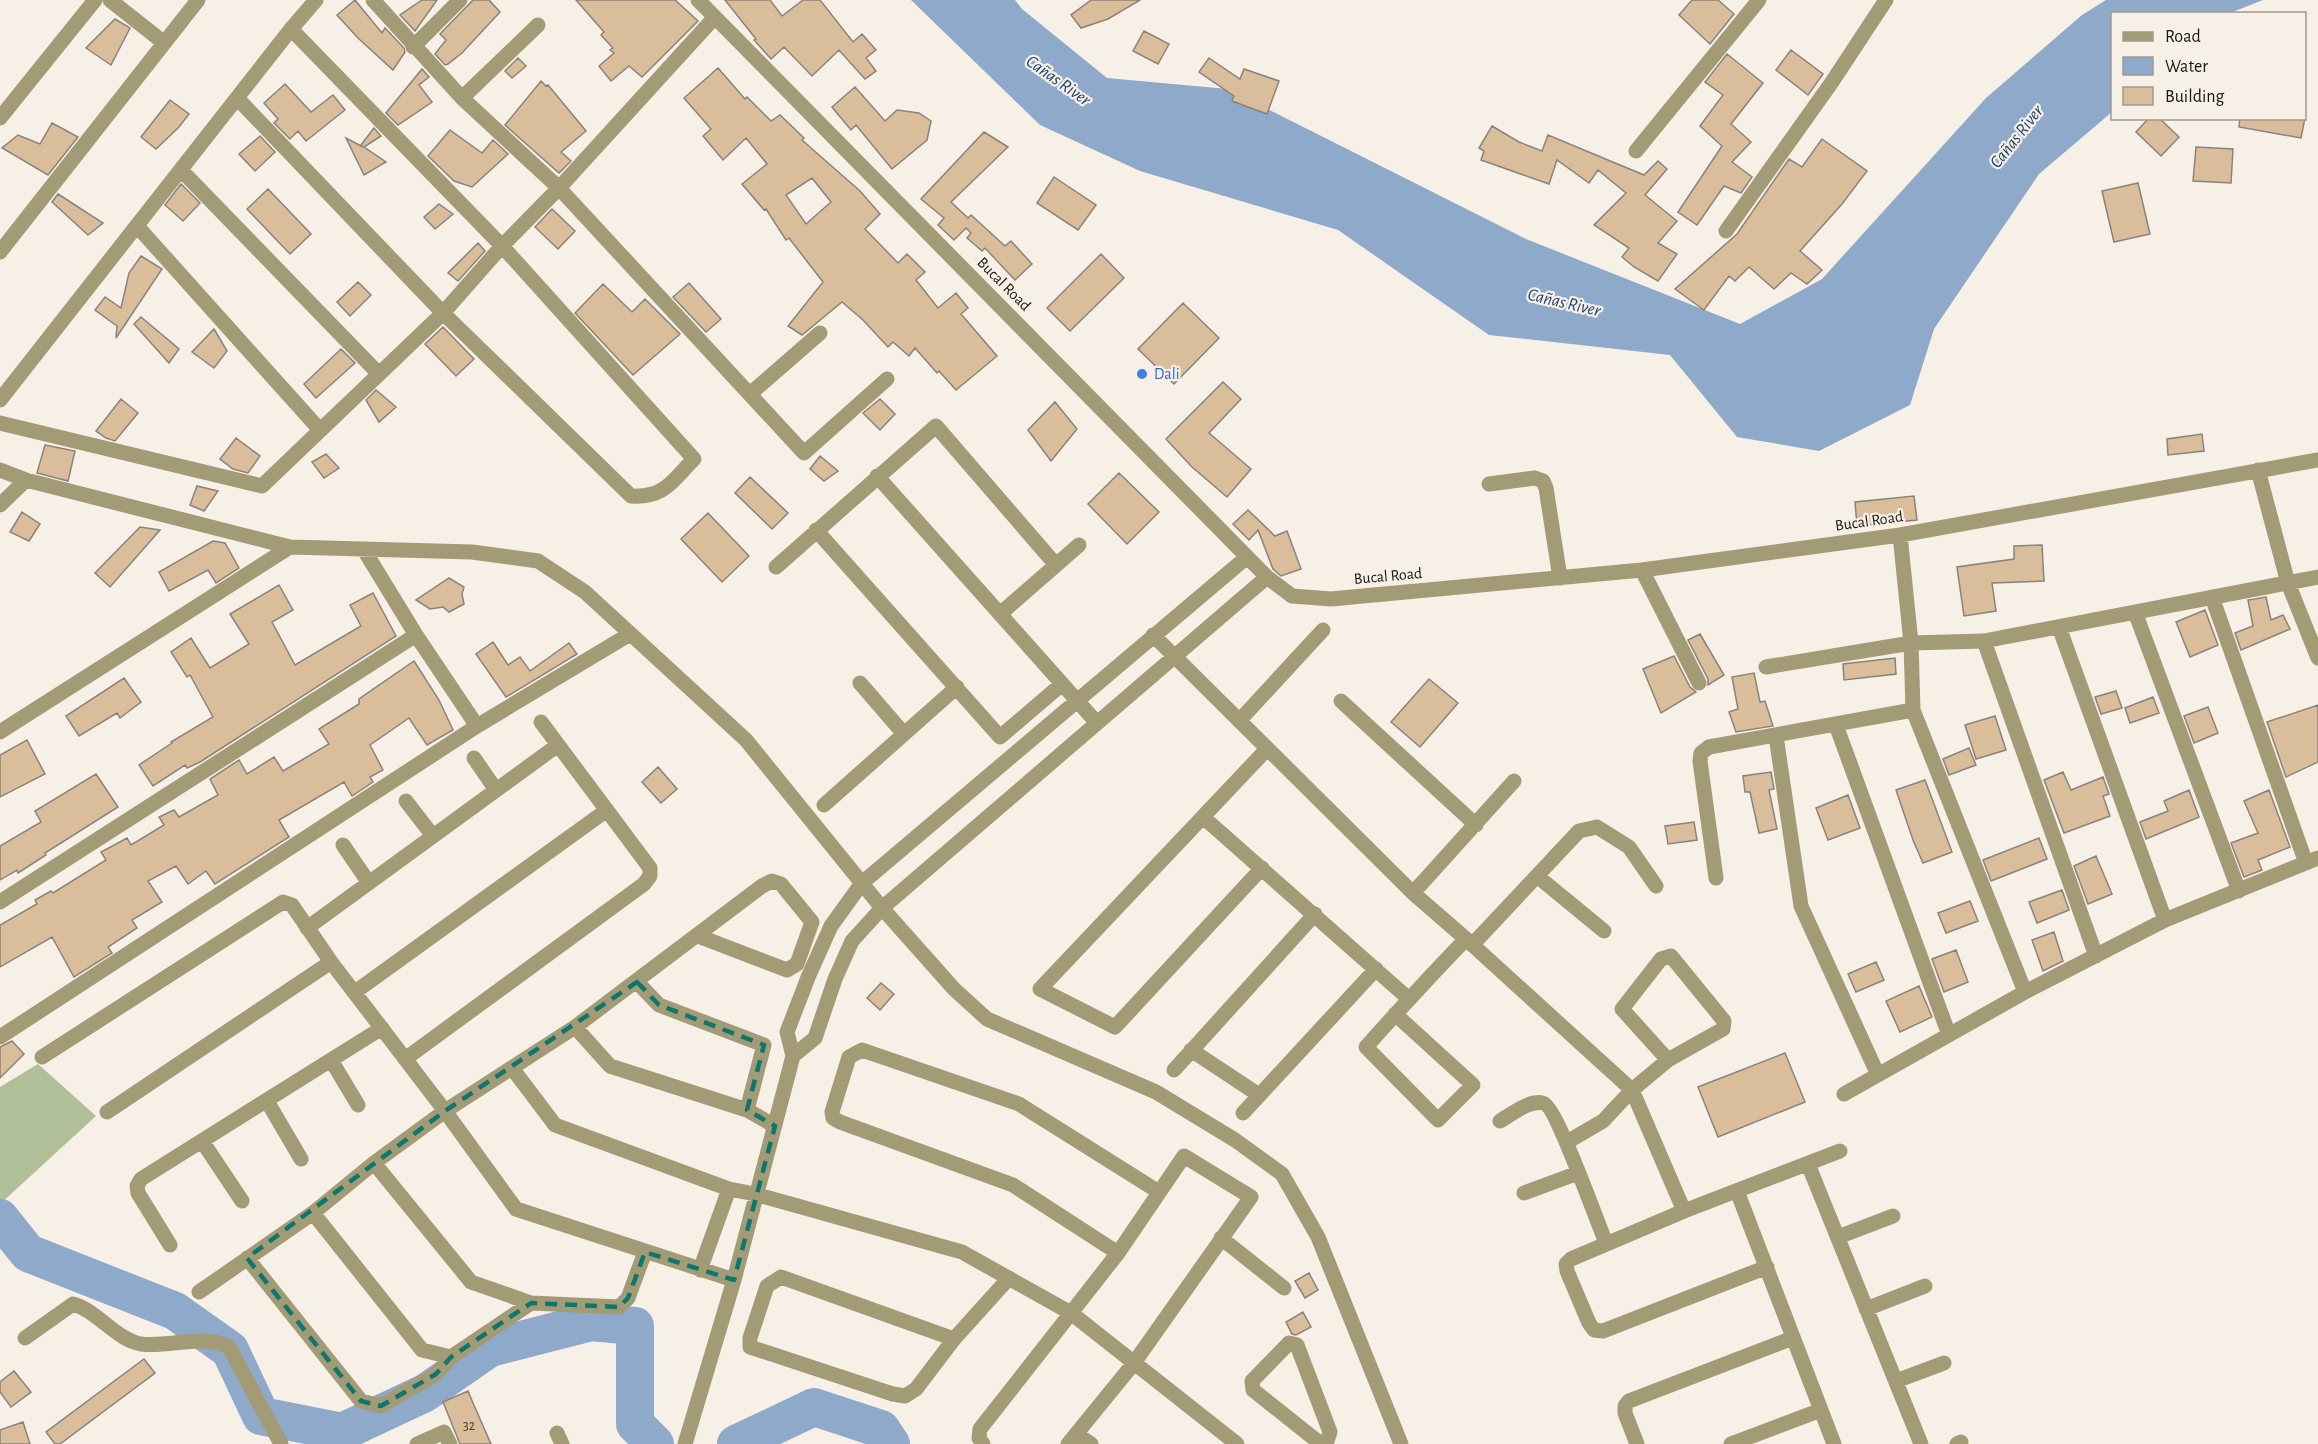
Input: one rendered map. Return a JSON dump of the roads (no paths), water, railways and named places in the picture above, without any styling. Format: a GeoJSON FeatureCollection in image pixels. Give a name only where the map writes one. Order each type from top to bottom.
{"type":"FeatureCollection","features":[{"type":"Feature","properties":{"kind":"street"},"geometry":{"type":"LineString","coordinates":[[0,118],[95,0]]}},
{"type":"Feature","properties":{"kind":"street"},"geometry":{"type":"LineString","coordinates":[[110,0],[163,42]]}},
{"type":"Feature","properties":{"kind":"street"},"geometry":{"type":"LineString","coordinates":[[0,252],[198,0]]}},
{"type":"Feature","properties":{"kind":"street"},"geometry":{"type":"LineString","coordinates":[[0,400],[316,0]]}},
{"type":"Feature","properties":{"kind":"street"},"geometry":{"type":"LineString","coordinates":[[373,0],[413,47],[462,98],[559,188],[804,453],[887,379]]}},
{"type":"Feature","properties":{"kind":"street"},"geometry":{"type":"LineString","coordinates":[[413,47],[460,0]]}},
{"type":"Feature","properties":{"kind":"street","name":"Bucal Road"},"geometry":{"type":"LineString","coordinates":[[698,0],[1247,557],[1267,577],[1292,596],[1331,599],[1642,570],[1900,535],[2318,460]]}},
{"type":"Feature","properties":{"kind":"street"},"geometry":{"type":"LineString","coordinates":[[1636,151],[1759,0]]}},
{"type":"Feature","properties":{"kind":"street"},"geometry":{"type":"LineString","coordinates":[[1726,231],[1832,82],[1886,0]]}},
{"type":"Feature","properties":{"kind":"street"},"geometry":{"type":"LineString","coordinates":[[0,423],[262,486],[443,314],[502,246],[559,188],[715,17]]}},
{"type":"Feature","properties":{"kind":"street"},"geometry":{"type":"LineString","coordinates":[[462,98],[538,25]]}},
{"type":"Feature","properties":{"kind":"street"},"geometry":{"type":"LineString","coordinates":[[237,98],[443,314],[631,496],[646,497],[659,493],[694,459],[502,246],[291,29]]}},
{"type":"Feature","properties":{"kind":"street"},"geometry":{"type":"LineString","coordinates":[[181,170],[379,375]]}},
{"type":"Feature","properties":{"kind":"street"},"geometry":{"type":"LineString","coordinates":[[137,226],[320,430]]}},
{"type":"Feature","properties":{"kind":"street"},"geometry":{"type":"LineString","coordinates":[[750,393],[820,333]]}},
{"type":"Feature","properties":{"kind":"street"},"geometry":{"type":"LineString","coordinates":[[776,567],[936,426],[1056,566]]}},
{"type":"Feature","properties":{"kind":"street"},"geometry":{"type":"LineString","coordinates":[[0,470],[26,480],[290,547],[472,552],[538,561],[585,592],[747,740],[882,908],[954,989],[987,1019],[1156,1092],[1235,1140],[1282,1174],[1318,1237],[1401,1444]]}},
{"type":"Feature","properties":{"kind":"street"},"geometry":{"type":"LineString","coordinates":[[2258,470],[2288,583],[2318,658]]}},
{"type":"Feature","properties":{"kind":"street"},"geometry":{"type":"LineString","coordinates":[[877,476],[1096,723]]}},
{"type":"Feature","properties":{"kind":"street"},"geometry":{"type":"LineString","coordinates":[[1489,484],[1535,478],[1543,481],[1560,578]]}},
{"type":"Feature","properties":{"kind":"street"},"geometry":{"type":"LineString","coordinates":[[0,506],[26,480]]}},
{"type":"Feature","properties":{"kind":"street"},"geometry":{"type":"LineString","coordinates":[[816,530],[1000,737],[1062,684]]}},
{"type":"Feature","properties":{"kind":"street"},"geometry":{"type":"LineString","coordinates":[[1900,535],[1911,643],[1913,710],[2025,992]]}},
{"type":"Feature","properties":{"kind":"street"},"geometry":{"type":"LineString","coordinates":[[1000,614],[1079,545]]}},
{"type":"Feature","properties":{"kind":"street"},"geometry":{"type":"LineString","coordinates":[[0,732],[290,547]]}},
{"type":"Feature","properties":{"kind":"street"},"geometry":{"type":"LineString","coordinates":[[364,550],[416,635],[477,726]]}},
{"type":"Feature","properties":{"kind":"street"},"geometry":{"type":"LineString","coordinates":[[685,1444],[734,1280],[793,1056],[787,1032],[831,926],[861,883],[1247,557]]}},
{"type":"Feature","properties":{"kind":"street"},"geometry":{"type":"LineString","coordinates":[[1642,570],[1699,683]]}},
{"type":"Feature","properties":{"kind":"street"},"geometry":{"type":"LineString","coordinates":[[793,1056],[815,1038],[835,979],[852,941],[882,908],[1267,577]]}},
{"type":"Feature","properties":{"kind":"street"},"geometry":{"type":"LineString","coordinates":[[1766,667],[1911,643],[1984,641],[2318,577]]}},
{"type":"Feature","properties":{"kind":"street"},"geometry":{"type":"LineString","coordinates":[[1844,1094],[2025,992],[2165,920],[2312,861],[2212,597]]}},
{"type":"Feature","properties":{"kind":"street"},"geometry":{"type":"LineString","coordinates":[[2135,612],[2239,891]]}},
{"type":"Feature","properties":{"kind":"street"},"geometry":{"type":"LineString","coordinates":[[2059,627],[2165,920]]}},
{"type":"Feature","properties":{"kind":"street"},"geometry":{"type":"LineString","coordinates":[[1239,721],[1323,630]]}},
{"type":"Feature","properties":{"kind":"street"},"geometry":{"type":"LineString","coordinates":[[0,1037],[477,726],[630,634]]}},
{"type":"Feature","properties":{"kind":"street"},"geometry":{"type":"LineString","coordinates":[[0,902],[416,635]]}},
{"type":"Feature","properties":{"kind":"street"},"geometry":{"type":"LineString","coordinates":[[1153,635],[1413,893],[1632,1090],[1684,1211]]}},
{"type":"Feature","properties":{"kind":"street"},"geometry":{"type":"LineString","coordinates":[[1984,641],[2096,956]]}},
{"type":"Feature","properties":{"kind":"street"},"geometry":{"type":"LineString","coordinates":[[860,683],[904,734]]}},
{"type":"Feature","properties":{"kind":"street"},"geometry":{"type":"LineString","coordinates":[[824,805],[957,687]]}},
{"type":"Feature","properties":{"kind":"street"},"geometry":{"type":"LineString","coordinates":[[1341,701],[1476,825]]}},
{"type":"Feature","properties":{"kind":"street"},"geometry":{"type":"LineString","coordinates":[[1716,878],[1700,761],[1701,753],[1709,747],[1913,710]]}},
{"type":"Feature","properties":{"kind":"street"},"geometry":{"type":"LineString","coordinates":[[405,1059],[634,891],[650,876],[650,868],[541,722]]}},
{"type":"Feature","properties":{"kind":"street"},"geometry":{"type":"LineString","coordinates":[[1836,725],[1949,1035]]}},
{"type":"Feature","properties":{"kind":"street"},"geometry":{"type":"LineString","coordinates":[[1776,736],[1801,906],[1878,1075]]}},
{"type":"Feature","properties":{"kind":"street"},"geometry":{"type":"LineString","coordinates":[[307,928],[558,745]]}},
{"type":"Feature","properties":{"kind":"street"},"geometry":{"type":"LineString","coordinates":[[1262,868],[1114,1027],[1040,989],[1267,749]]}},
{"type":"Feature","properties":{"kind":"street"},"geometry":{"type":"LineString","coordinates":[[474,758],[496,790]]}},
{"type":"Feature","properties":{"kind":"street"},"geometry":{"type":"LineString","coordinates":[[1413,893],[1514,781]]}},
{"type":"Feature","properties":{"kind":"street"},"geometry":{"type":"LineString","coordinates":[[406,801],[433,836]]}},
{"type":"Feature","properties":{"kind":"street"},"geometry":{"type":"LineString","coordinates":[[355,992],[608,810]]}},
{"type":"Feature","properties":{"kind":"street"},"geometry":{"type":"LineString","coordinates":[[1203,817],[1409,999]]}},
{"type":"Feature","properties":{"kind":"street"},"geometry":{"type":"LineString","coordinates":[[1395,1014],[1473,1085],[1438,1120],[1366,1047],[1395,1014],[1537,876],[1579,831],[1596,827],[1629,847],[1656,886]]}},
{"type":"Feature","properties":{"kind":"street"},"geometry":{"type":"LineString","coordinates":[[343,845],[369,883]]}},
{"type":"Feature","properties":{"kind":"street"},"geometry":{"type":"LineString","coordinates":[[1537,876],[1604,931]]}},
{"type":"Feature","properties":{"kind":"street"},"geometry":{"type":"LineString","coordinates":[[199,1292],[313,1213],[374,1163],[445,1111],[575,1027],[762,886],[772,881],[781,884],[812,922],[796,964],[787,970],[698,936]]}},
{"type":"Feature","properties":{"kind":"street"},"geometry":{"type":"LineString","coordinates":[[42,1057],[283,902],[292,905],[331,962],[445,1111],[516,1209],[734,1280]]}},
{"type":"Feature","properties":{"kind":"street"},"geometry":{"type":"LineString","coordinates":[[1174,1070],[1315,914]]}},
{"type":"Feature","properties":{"kind":"street"},"geometry":{"type":"LineString","coordinates":[[1566,1142],[1603,1121],[1632,1090],[1668,1060],[1723,1029],[1724,1021],[1671,956],[1661,959],[1622,1009],[1668,1060]]}},
{"type":"Feature","properties":{"kind":"street"},"geometry":{"type":"LineString","coordinates":[[108,1112],[331,962]]}},
{"type":"Feature","properties":{"kind":"street"},"geometry":{"type":"LineString","coordinates":[[1243,1113],[1376,969]]}},
{"type":"Feature","properties":{"kind":"street"},"geometry":{"type":"LineString","coordinates":[[637,982],[659,1005],[764,1045],[747,1110]]}},
{"type":"Feature","properties":{"kind":"street"},"geometry":{"type":"LineString","coordinates":[[575,1027],[610,1066],[747,1110],[775,1126]]}},
{"type":"Feature","properties":{"kind":"street"},"geometry":{"type":"LineString","coordinates":[[170,1245],[138,1193],[137,1186],[141,1179],[382,1028]]}},
{"type":"Feature","properties":{"kind":"street"},"geometry":{"type":"LineString","coordinates":[[1118,1253],[1013,1185],[833,1118],[832,1112],[849,1057],[862,1050],[1018,1104],[1159,1192]]}},
{"type":"Feature","properties":{"kind":"street"},"geometry":{"type":"LineString","coordinates":[[1191,1050],[1259,1095]]}},
{"type":"Feature","properties":{"kind":"street"},"geometry":{"type":"LineString","coordinates":[[330,1060],[358,1105]]}},
{"type":"Feature","properties":{"kind":"street"},"geometry":{"type":"LineString","coordinates":[[512,1068],[555,1125],[729,1190],[755,1194],[962,1252],[1071,1313],[1237,1444]]}},
{"type":"Feature","properties":{"kind":"street"},"geometry":{"type":"LineString","coordinates":[[267,1101],[301,1159]]}},
{"type":"Feature","properties":{"kind":"street"},"geometry":{"type":"LineString","coordinates":[[1500,1121],[1534,1103],[1549,1106],[1566,1142],[1606,1244]]}},
{"type":"Feature","properties":{"kind":"street"},"geometry":{"type":"LineString","coordinates":[[202,1142],[242,1201]]}},
{"type":"Feature","properties":{"kind":"street"},"geometry":{"type":"LineString","coordinates":[[1767,1267],[1603,1331],[1594,1330],[1589,1323],[1566,1271],[1566,1264],[1571,1259],[1684,1211],[1840,1151]]}},
{"type":"Feature","properties":{"kind":"street"},"geometry":{"type":"LineString","coordinates":[[984,1444],[979,1438],[980,1429],[1118,1253],[1184,1156],[1251,1197],[1134,1363],[1072,1439],[1091,1444]]}},
{"type":"Feature","properties":{"kind":"street"},"geometry":{"type":"LineString","coordinates":[[374,1163],[471,1282],[531,1303],[619,1307],[628,1298],[645,1252]]}},
{"type":"Feature","properties":{"kind":"street"},"geometry":{"type":"LineString","coordinates":[[1808,1164],[1920,1444]]}},
{"type":"Feature","properties":{"kind":"street"},"geometry":{"type":"LineString","coordinates":[[1524,1193],[1578,1173]]}},
{"type":"Feature","properties":{"kind":"street"},"geometry":{"type":"LineString","coordinates":[[700,1270],[729,1190]]}},
{"type":"Feature","properties":{"kind":"street"},"geometry":{"type":"LineString","coordinates":[[1737,1191],[1834,1444]]}},
{"type":"Feature","properties":{"kind":"street"},"geometry":{"type":"LineString","coordinates":[[313,1213],[422,1350],[451,1357]]}},
{"type":"Feature","properties":{"kind":"street"},"geometry":{"type":"LineString","coordinates":[[1838,1237],[1893,1216]]}},
{"type":"Feature","properties":{"kind":"street"},"geometry":{"type":"LineString","coordinates":[[1221,1238],[1284,1288]]}},
{"type":"Feature","properties":{"kind":"street"},"geometry":{"type":"LineString","coordinates":[[247,1258],[361,1401],[381,1406],[435,1374],[451,1357],[531,1303]]}},
{"type":"Feature","properties":{"kind":"street"},"geometry":{"type":"LineString","coordinates":[[954,1339],[781,1277],[766,1286],[750,1338],[750,1347],[791,1362],[905,1396],[916,1389],[954,1339],[1009,1278]]}},
{"type":"Feature","properties":{"kind":"street"},"geometry":{"type":"LineString","coordinates":[[1866,1309],[1925,1286]]}},
{"type":"Feature","properties":{"kind":"street"},"geometry":{"type":"LineString","coordinates":[[25,1338],[73,1304],[86,1310],[126,1338],[141,1344],[209,1341],[222,1343],[229,1347],[234,1355],[281,1444]]}},
{"type":"Feature","properties":{"kind":"street"},"geometry":{"type":"LineString","coordinates":[[1637,1444],[1625,1413],[1625,1406],[1629,1401],[1793,1338]]}},
{"type":"Feature","properties":{"kind":"street"},"geometry":{"type":"LineString","coordinates":[[1289,1342],[1297,1345],[1330,1432],[1324,1444],[1253,1390],[1251,1385],[1252,1381],[1289,1342]]}},
{"type":"Feature","properties":{"kind":"street"},"geometry":{"type":"LineString","coordinates":[[1896,1381],[1944,1363]]}},
{"type":"Feature","properties":{"kind":"street"},"geometry":{"type":"LineString","coordinates":[[1731,1444],[1821,1410]]}},
{"type":"Feature","properties":{"kind":"street"},"geometry":{"type":"LineString","coordinates":[[417,1444],[444,1432],[450,1444]]}},
{"type":"Feature","properties":{"kind":"water","name":"Cañas River"},"geometry":{"type":"Polygon","coordinates":[[[911,0],[1015,0],[1022,9],[1107,78],[1228,89],[1526,239],[1740,324],[1822,279],[1986,98],[2082,15],[2106,0],[2263,0],[2233,12],[2111,12],[2111,113],[2039,174],[1934,329],[1910,405],[1819,451],[1737,437],[1670,355],[1489,335],[1338,230],[1140,171],[1040,125],[911,0]]]}},
{"type":"Feature","properties":{"kind":"waterway"},"geometry":{"type":"LineString","coordinates":[[0,1218],[28,1253],[175,1311],[230,1350],[261,1416],[342,1432],[425,1393],[490,1348],[591,1322],[635,1326],[635,1424],[655,1444]]}},
{"type":"Feature","properties":{"kind":"waterway"},"geometry":{"type":"LineString","coordinates":[[736,1444],[814,1407],[881,1429],[891,1444]]}},
{"type":"Feature","properties":{"kind":"place","name":"Dali"},"geometry":{"type":"Point","coordinates":[1142,374]}}]}
